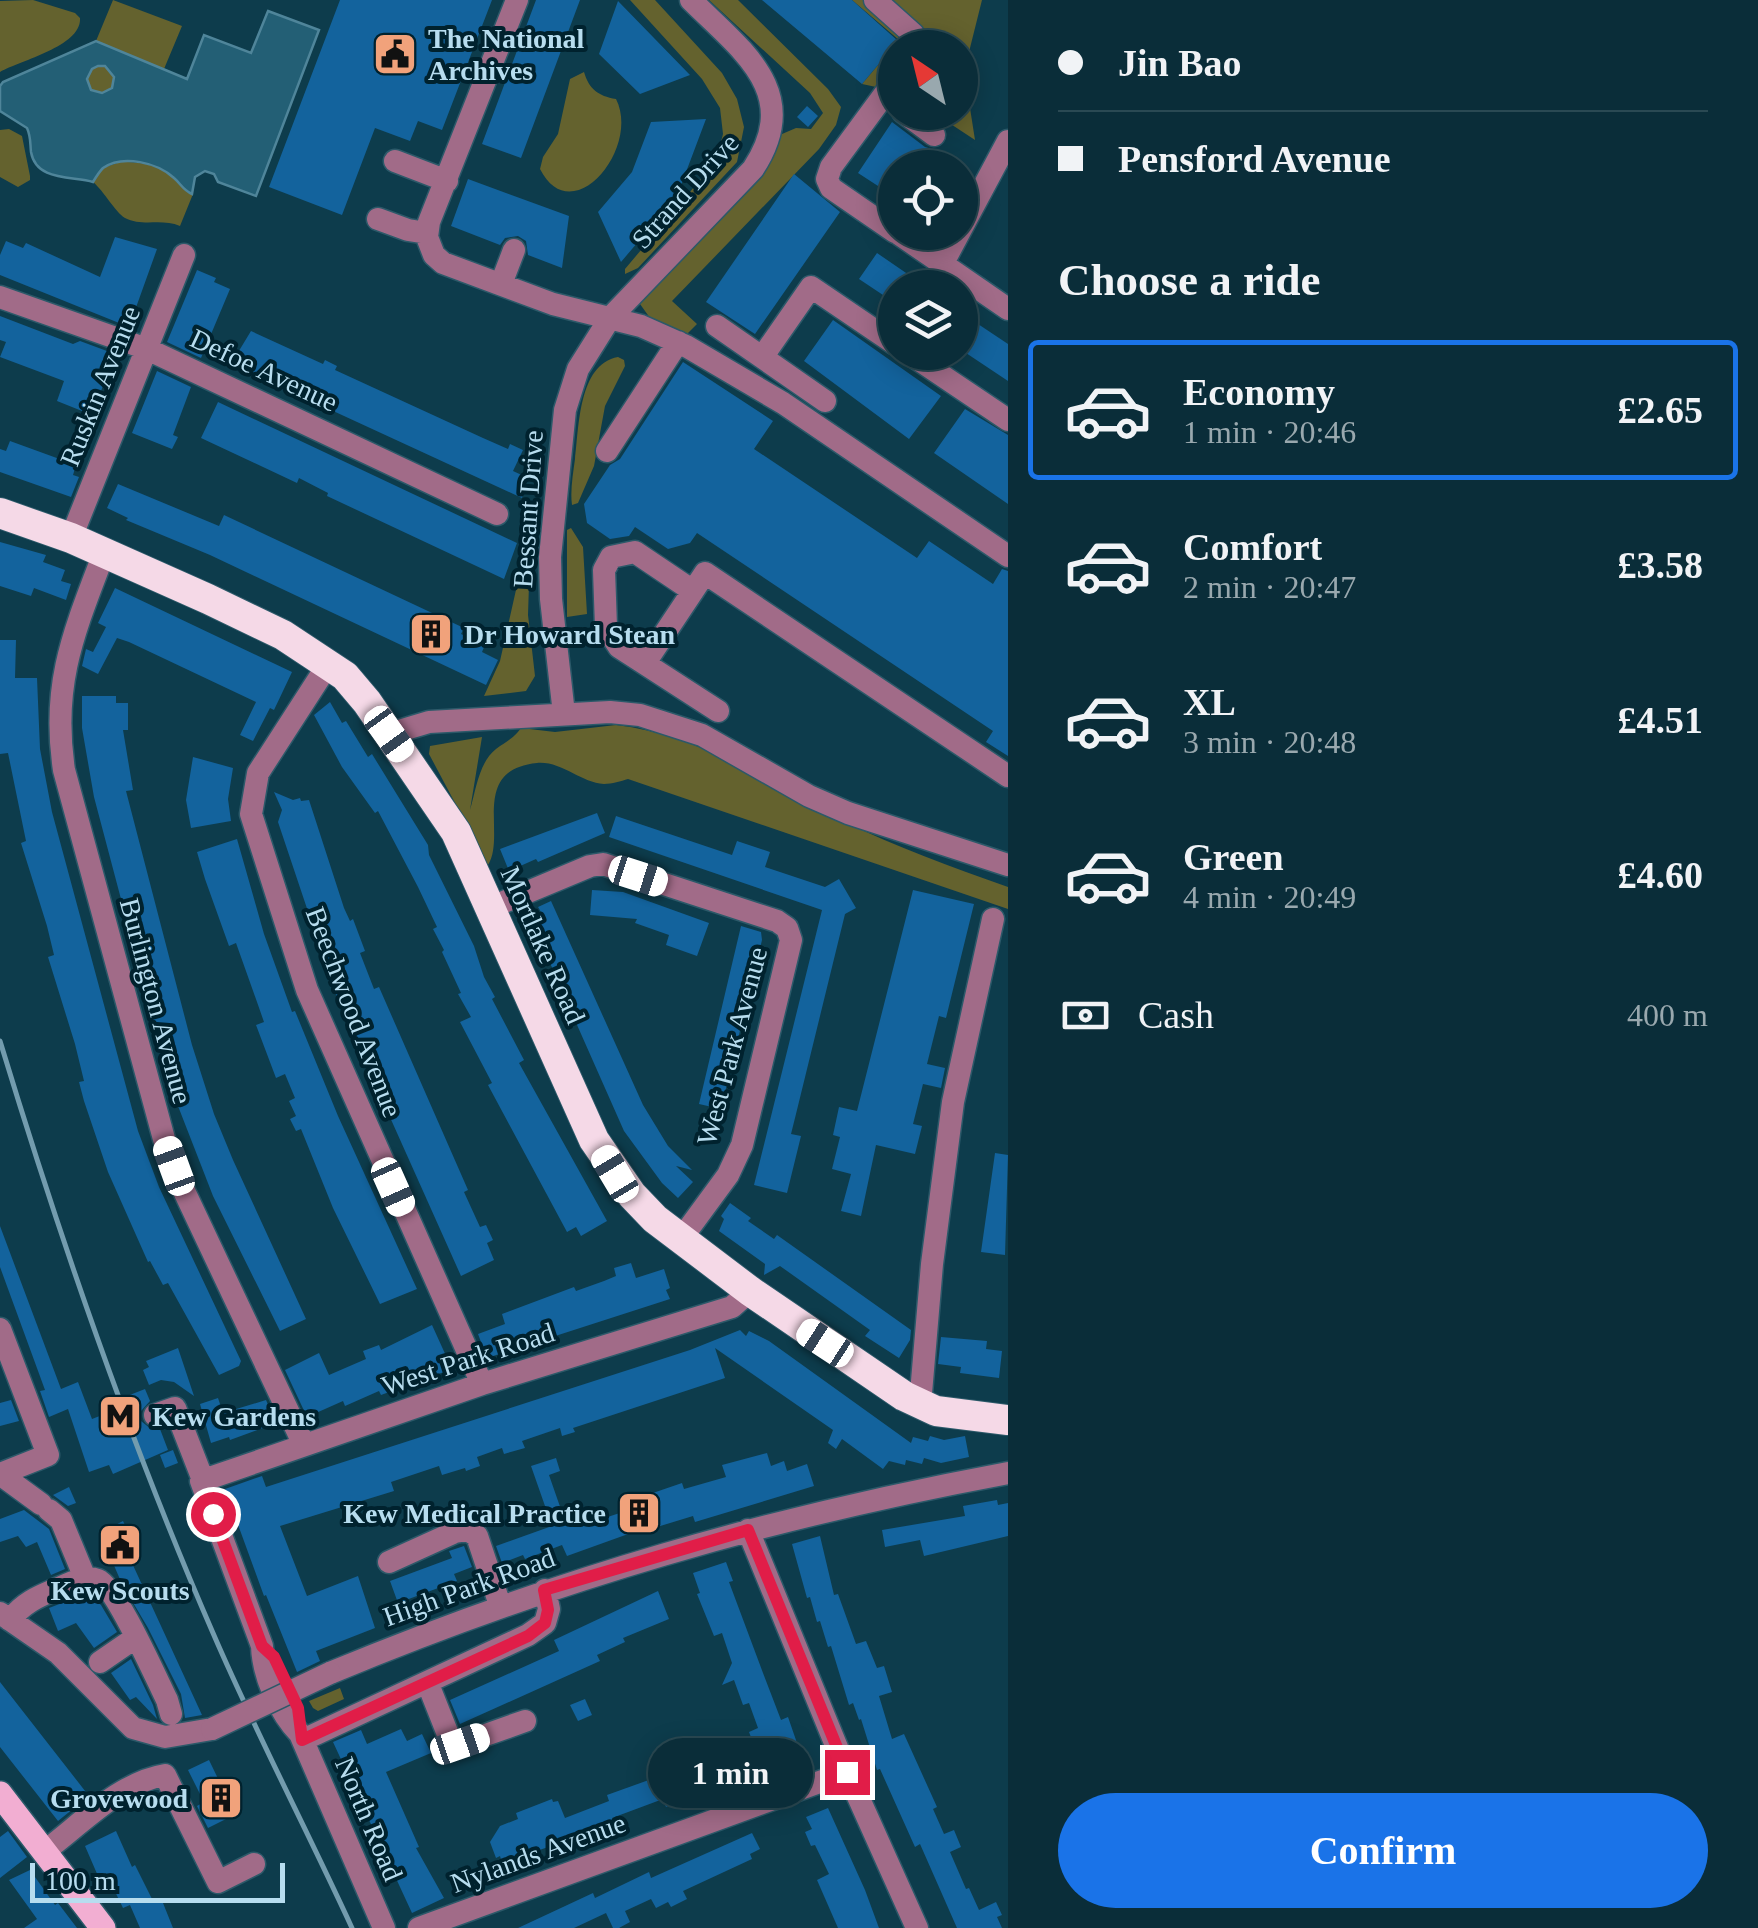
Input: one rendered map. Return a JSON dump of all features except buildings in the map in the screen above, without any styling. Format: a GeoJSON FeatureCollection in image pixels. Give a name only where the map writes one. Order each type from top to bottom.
{"type":"FeatureCollection","features":[{"type":"Feature","properties":{"kind":"highway","name":"Mortlake Road"},"geometry":{"type":"LineString","coordinates":[[0,513],[104,553],[283,635],[329,663],[368,702],[456,832],[594,1140],[632,1196],[680,1239],[750,1290],[920,1405],[936,1411],[1008,1420]]}},
{"type":"Feature","properties":{"kind":"main road"},"geometry":{"type":"LineString","coordinates":[[0,1794],[9,1824],[45,1851],[103,1928]]}},
{"type":"Feature","properties":{"kind":"street"},"geometry":{"type":"LineString","coordinates":[[517,0],[427,233],[434,255],[458,282],[501,284],[553,304],[641,326],[678,342],[783,403],[1008,556]]}},
{"type":"Feature","properties":{"kind":"street"},"geometry":{"type":"LineString","coordinates":[[875,0],[909,30]]}},
{"type":"Feature","properties":{"kind":"street"},"geometry":{"type":"LineString","coordinates":[[694,1],[758,66],[769,95],[795,95]]}},
{"type":"Feature","properties":{"kind":"street","name":"Strand Drive"},"geometry":{"type":"LineString","coordinates":[[610,318],[753,169],[768,139],[772,105],[769,95]]}},
{"type":"Feature","properties":{"kind":"street"},"geometry":{"type":"LineString","coordinates":[[878,111],[831,167],[827,179],[831,188],[878,220]]}},
{"type":"Feature","properties":{"kind":"street"},"geometry":{"type":"LineString","coordinates":[[927,130],[934,135]]}},
{"type":"Feature","properties":{"kind":"street"},"geometry":{"type":"LineString","coordinates":[[943,262],[1008,141]]}},
{"type":"Feature","properties":{"kind":"street"},"geometry":{"type":"LineString","coordinates":[[395,162],[446,181]]}},
{"type":"Feature","properties":{"kind":"street"},"geometry":{"type":"LineString","coordinates":[[378,219],[427,233]]}},
{"type":"Feature","properties":{"kind":"street"},"geometry":{"type":"LineString","coordinates":[[501,284],[514,250]]}},
{"type":"Feature","properties":{"kind":"street"},"geometry":{"type":"LineString","coordinates":[[924,250],[1008,309]]}},
{"type":"Feature","properties":{"kind":"street","name":"Ruskin Avenue"},"geometry":{"type":"LineString","coordinates":[[71,538],[184,255]]}},
{"type":"Feature","properties":{"kind":"street"},"geometry":{"type":"LineString","coordinates":[[763,356],[812,287],[878,332]]}},
{"type":"Feature","properties":{"kind":"street","name":"Defoe Avenue"},"geometry":{"type":"LineString","coordinates":[[0,297],[147,349],[496,514]]}},
{"type":"Feature","properties":{"kind":"street","name":"Bessant Drive"},"geometry":{"type":"LineString","coordinates":[[564,714],[550,599],[550,557],[565,410],[578,369],[610,318]]}},
{"type":"Feature","properties":{"kind":"street"},"geometry":{"type":"LineString","coordinates":[[717,326],[824,401]]}},
{"type":"Feature","properties":{"kind":"street"},"geometry":{"type":"LineString","coordinates":[[607,452],[678,342]]}},
{"type":"Feature","properties":{"kind":"street"},"geometry":{"type":"LineString","coordinates":[[934,370],[1008,420]]}},
{"type":"Feature","properties":{"kind":"street"},"geometry":{"type":"LineString","coordinates":[[693,591],[635,552],[611,558],[604,570],[606,628],[619,646],[718,712]]}},
{"type":"Feature","properties":{"kind":"street","name":"Burlington Avenue"},"geometry":{"type":"LineString","coordinates":[[104,553],[64,666],[58,709],[64,770],[164,1139],[185,1193],[304,1445]]}},
{"type":"Feature","properties":{"kind":"street"},"geometry":{"type":"LineString","coordinates":[[645,663],[705,573],[1008,776]]}},
{"type":"Feature","properties":{"kind":"street","name":"Beechwood Avenue"},"geometry":{"type":"LineString","coordinates":[[329,663],[258,773],[252,814],[307,990],[482,1384]]}},
{"type":"Feature","properties":{"kind":"street"},"geometry":{"type":"LineString","coordinates":[[389,734],[429,722],[616,712],[640,715],[689,730],[848,814],[1008,865]]}},
{"type":"Feature","properties":{"kind":"street","name":"West Park Avenue"},"geometry":{"type":"LineString","coordinates":[[492,907],[590,866],[604,864],[787,928],[791,940],[742,1145],[728,1175],[680,1239]]}},
{"type":"Feature","properties":{"kind":"street"},"geometry":{"type":"LineString","coordinates":[[920,1405],[932,1264],[953,1102],[993,919]]}},
{"type":"Feature","properties":{"kind":"street","name":"West Park Road"},"geometry":{"type":"LineString","coordinates":[[202,1481],[482,1384],[732,1306],[742,1302],[750,1290]]}},
{"type":"Feature","properties":{"kind":"street"},"geometry":{"type":"LineString","coordinates":[[0,1329],[48,1455],[0,1474]]}},
{"type":"Feature","properties":{"kind":"street","name":"North Road"},"geometry":{"type":"LineString","coordinates":[[155,1415],[176,1408],[262,1646],[274,1657],[298,1708],[301,1737],[384,1928]]}},
{"type":"Feature","properties":{"kind":"street","name":"High Park Road"},"geometry":{"type":"LineString","coordinates":[[5,1616],[58,1654],[133,1728],[164,1737],[188,1735],[212,1729],[330,1674],[544,1590],[748,1530],[898,1494],[1008,1473]]}},
{"type":"Feature","properties":{"kind":"street"},"geometry":{"type":"LineString","coordinates":[[0,1474],[61,1520],[85,1578]]}},
{"type":"Feature","properties":{"kind":"street"},"geometry":{"type":"LineString","coordinates":[[389,1562],[455,1532],[468,1530],[477,1536],[500,1605]]}},
{"type":"Feature","properties":{"kind":"street"},"geometry":{"type":"LineString","coordinates":[[748,1530],[847,1772],[917,1928]]}},
{"type":"Feature","properties":{"kind":"street"},"geometry":{"type":"LineString","coordinates":[[5,1616],[28,1600],[85,1578],[100,1580],[110,1589],[168,1700],[170,1714]]}},
{"type":"Feature","properties":{"kind":"street"},"geometry":{"type":"LineString","coordinates":[[301,1737],[502,1650],[545,1623],[548,1610],[544,1590]]}},
{"type":"Feature","properties":{"kind":"street"},"geometry":{"type":"LineString","coordinates":[[100,1662],[135,1638]]}},
{"type":"Feature","properties":{"kind":"street"},"geometry":{"type":"LineString","coordinates":[[428,1684],[449,1737],[460,1744],[526,1720]]}},
{"type":"Feature","properties":{"kind":"street","name":"Nylands Avenue"},"geometry":{"type":"LineString","coordinates":[[419,1928],[847,1772]]}},
{"type":"Feature","properties":{"kind":"street"},"geometry":{"type":"LineString","coordinates":[[45,1851],[127,1790],[164,1776],[218,1882],[254,1864]]}},
{"type":"Feature","properties":{"kind":"shaded area"},"geometry":{"type":"Polygon","coordinates":[[[33,0],[75,13],[80,18],[78,28],[49,51],[0,72],[0,1],[33,0]]]}},
{"type":"Feature","properties":{"kind":"shaded area"},"geometry":{"type":"Polygon","coordinates":[[[113,0],[182,26],[164,69],[96,41],[113,0]]]}},
{"type":"Feature","properties":{"kind":"shaded area"},"geometry":{"type":"Polygon","coordinates":[[[630,0],[655,0],[722,73],[737,99],[744,127],[737,162],[638,268],[625,274],[625,269],[716,161],[723,134],[720,108],[702,79],[630,0]]]}},
{"type":"Feature","properties":{"kind":"shaded area"},"geometry":{"type":"Polygon","coordinates":[[[709,0],[738,0],[828,89],[841,107],[836,125],[819,149],[672,301],[697,324],[684,337],[650,318],[640,304],[765,168],[782,134],[796,128],[811,129],[823,113],[810,93],[709,0]]]}},
{"type":"Feature","properties":{"kind":"shaded area"},"geometry":{"type":"Polygon","coordinates":[[[852,0],[982,0],[974,30],[887,30],[852,0]]]}},
{"type":"Feature","properties":{"kind":"shaded area"},"geometry":{"type":"Polygon","coordinates":[[[878,65],[878,87],[862,84],[878,65]]]}},
{"type":"Feature","properties":{"kind":"shaded area"},"geometry":{"type":"Polygon","coordinates":[[[101,66],[111,70],[115,80],[111,90],[101,94],[91,90],[87,80],[91,70],[101,66]]]}},
{"type":"Feature","properties":{"kind":"shaded area"},"geometry":{"type":"Polygon","coordinates":[[[584,72],[595,91],[616,99],[621,119],[619,139],[599,176],[585,187],[569,192],[553,186],[540,169],[558,134],[570,79],[584,72]]]}},
{"type":"Feature","properties":{"kind":"shaded area"},"geometry":{"type":"Polygon","coordinates":[[[9,129],[22,136],[30,176],[18,187],[0,177],[0,130],[9,129]]]}},
{"type":"Feature","properties":{"kind":"shaded area"},"geometry":{"type":"Polygon","coordinates":[[[960,130],[973,130],[975,140],[960,130]]]}},
{"type":"Feature","properties":{"kind":"shaded area"},"geometry":{"type":"Polygon","coordinates":[[[120,162],[156,167],[193,194],[180,226],[132,221],[117,211],[93,182],[103,168],[120,162]]]}},
{"type":"Feature","properties":{"kind":"shaded area"},"geometry":{"type":"Polygon","coordinates":[[[618,357],[625,366],[605,406],[594,466],[578,503],[572,505],[583,399],[595,372],[618,357]]]}},
{"type":"Feature","properties":{"kind":"shaded area"},"geometry":{"type":"Polygon","coordinates":[[[531,523],[528,615],[535,676],[526,691],[484,696],[500,661],[531,523]]]}},
{"type":"Feature","properties":{"kind":"shaded area"},"geometry":{"type":"Polygon","coordinates":[[[571,528],[583,547],[587,614],[567,617],[567,530],[571,528]]]}},
{"type":"Feature","properties":{"kind":"shaded area"},"geometry":{"type":"Polygon","coordinates":[[[616,725],[647,730],[705,750],[863,830],[1008,887],[1008,909],[628,779],[596,783],[546,763],[516,768],[503,778],[494,805],[493,852],[488,865],[429,754],[430,746],[482,737],[470,810],[486,761],[521,728],[555,732],[616,725]]]}},
{"type":"Feature","properties":{"kind":"shaded area"},"geometry":{"type":"Polygon","coordinates":[[[340,1688],[344,1699],[318,1711],[309,1701],[340,1688]]]}},
{"type":"Feature","properties":{"kind":"water"},"geometry":{"type":"Polygon","coordinates":[[[268,11],[319,30],[256,196],[218,182],[214,174],[205,171],[195,177],[192,194],[159,168],[130,161],[103,168],[93,182],[56,176],[34,161],[27,128],[0,111],[3,82],[96,41],[187,79],[204,35],[251,53],[268,11]],[[105,66],[92,69],[87,79],[91,90],[102,93],[112,88],[114,77],[105,66]]]}},
{"type":"Feature","properties":{"kind":"railway"},"geometry":{"type":"LineString","coordinates":[[0,1041],[72,1266],[153,1487],[229,1670],[352,1928]]}},
{"type":"Feature","properties":{"kind":"place","name":"The National Archives"},"geometry":{"type":"Point","coordinates":[395,54]}},
{"type":"Feature","properties":{"kind":"place","name":"Dr Howard Stean"},"geometry":{"type":"Point","coordinates":[431,634]}},
{"type":"Feature","properties":{"kind":"place","name":"Kew Gardens"},"geometry":{"type":"Point","coordinates":[120,1416]}},
{"type":"Feature","properties":{"kind":"place","name":"Kew Medical Practice"},"geometry":{"type":"Point","coordinates":[639,1513]}},
{"type":"Feature","properties":{"kind":"place","name":"Kew Scouts"},"geometry":{"type":"Point","coordinates":[120,1545]}},
{"type":"Feature","properties":{"kind":"place","name":"Grovewood"},"geometry":{"type":"Point","coordinates":[221,1798]}},
{"type":"Feature","properties":{"kind":"route"},"geometry":{"type":"LineString","coordinates":[[213,1514],[262,1646],[274,1657],[298,1708],[302,1740],[528,1636],[545,1623],[548,1610],[544,1590],[642,1558],[748,1530],[847,1772]]}}]}
